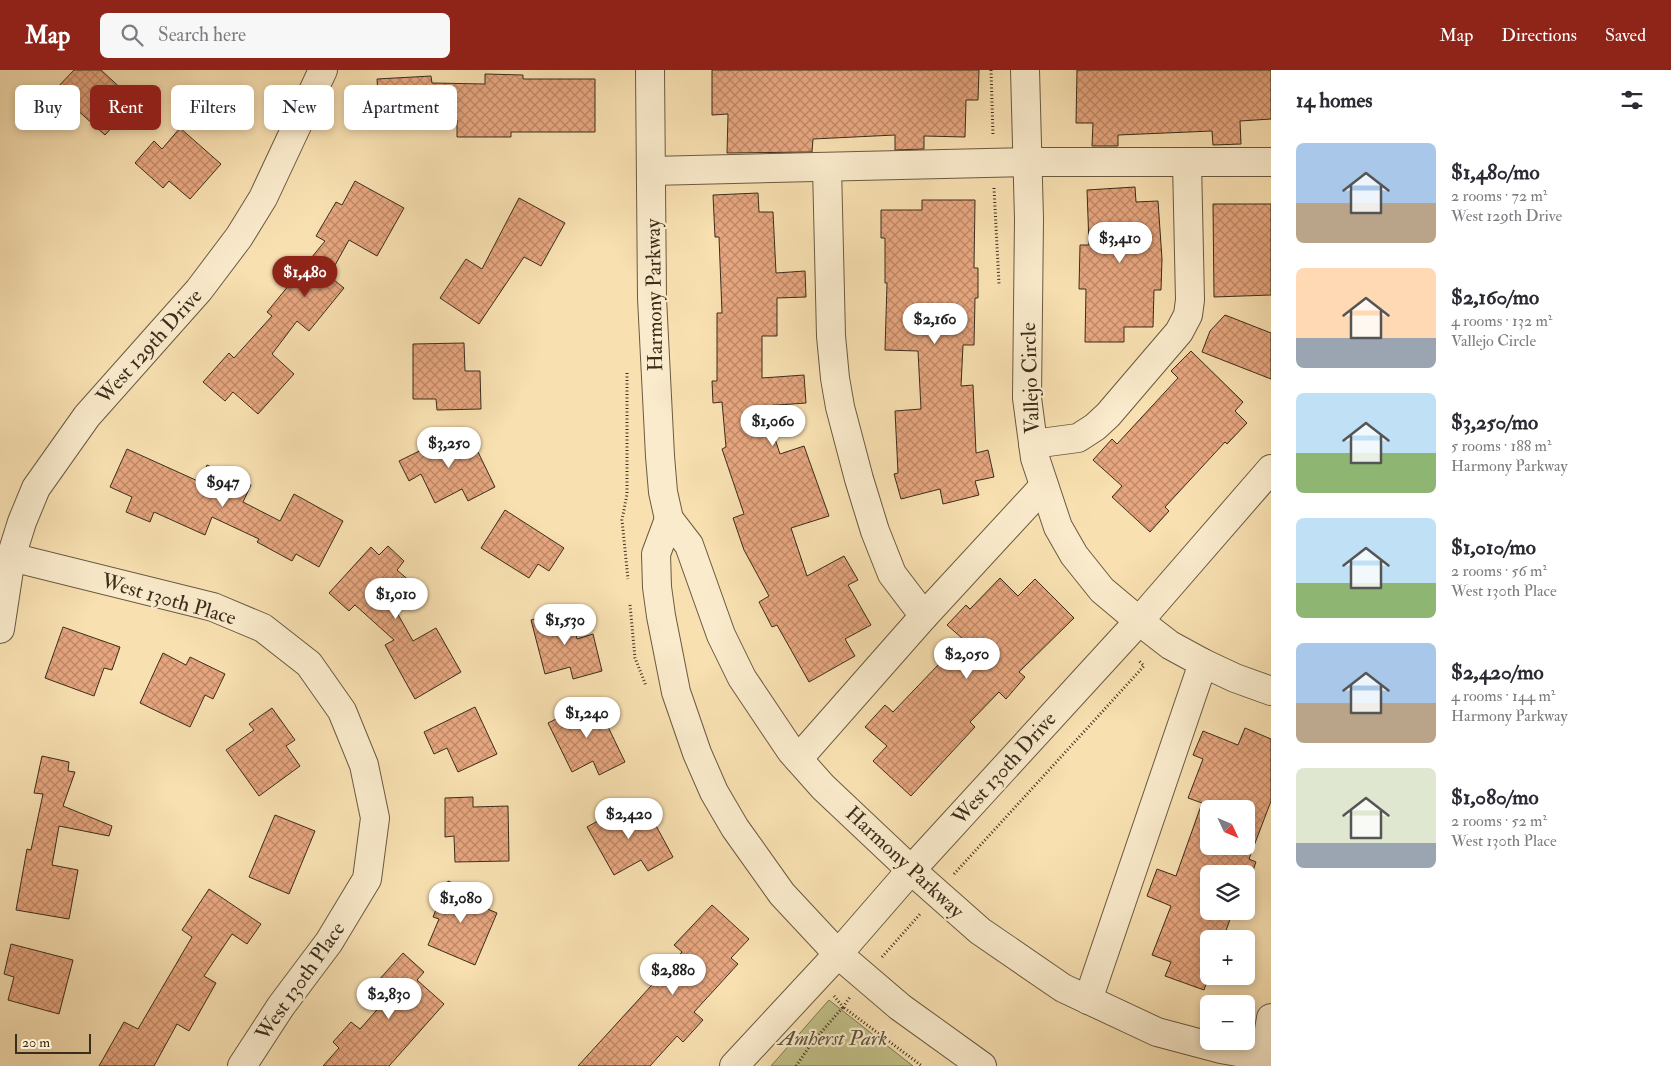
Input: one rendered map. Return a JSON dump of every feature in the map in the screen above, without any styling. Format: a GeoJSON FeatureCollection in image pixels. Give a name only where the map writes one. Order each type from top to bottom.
{"type":"FeatureCollection","features":[{"type":"Feature","properties":{"kind":"street","name":"West 129th Drive"},"geometry":{"type":"LineString","coordinates":[[0,629],[11,557],[22,522],[36,488],[87,416],[199,290],[239,237],[263,198],[323,70]]}},
{"type":"Feature","properties":{"kind":"street","name":"Harmony Parkway"},"geometry":{"type":"LineString","coordinates":[[650,70],[652,298],[663,492],[669,519],[690,545],[721,635],[742,678],[798,759],[823,786],[911,870],[980,931],[1063,988],[1157,1032],[1266,1060]]}},
{"type":"Feature","properties":{"kind":"street","name":"Vallejo Circle"},"geometry":{"type":"LineString","coordinates":[[1025,70],[1030,219],[1027,398],[1035,458],[1058,527],[1074,555],[1102,590],[1170,645],[1203,664],[1271,691]]}},
{"type":"Feature","properties":{"kind":"street"},"geometry":{"type":"LineString","coordinates":[[652,171],[1028,162],[1271,162]]}},
{"type":"Feature","properties":{"kind":"street"},"geometry":{"type":"LineString","coordinates":[[1033,444],[1078,438],[1094,427],[1108,415],[1179,332],[1188,315],[1190,300],[1187,162]]}},
{"type":"Feature","properties":{"kind":"street"},"geometry":{"type":"LineString","coordinates":[[827,167],[831,336],[840,407],[859,479],[875,530],[892,574],[924,616]]}},
{"type":"Feature","properties":{"kind":"street","name":"West 130th Drive"},"geometry":{"type":"LineString","coordinates":[[734,1066],[838,954],[911,870],[1139,621],[1271,468]]}},
{"type":"Feature","properties":{"kind":"street"},"geometry":{"type":"LineString","coordinates":[[798,759],[924,616],[1044,486]]}},
{"type":"Feature","properties":{"kind":"street"},"geometry":{"type":"LineString","coordinates":[[669,519],[656,554],[657,587],[661,616],[676,692],[697,753],[714,792],[735,828],[782,894],[838,954],[900,1007],[982,1066]]}},
{"type":"Feature","properties":{"kind":"street","name":"West 130th Place"},"geometry":{"type":"LineString","coordinates":[[11,557],[213,606],[263,628],[309,664],[342,711],[364,764],[375,818],[367,879],[329,942],[281,1006],[242,1066]]}},
{"type":"Feature","properties":{"kind":"street"},"geometry":{"type":"LineString","coordinates":[[1088,1000],[1203,664]]}},
{"type":"Feature","properties":{"kind":"street"},"geometry":{"type":"LineString","coordinates":[[1266,1060],[1271,1018]]}},
{"type":"Feature","properties":{"kind":"path"},"geometry":{"type":"LineString","coordinates":[[991,70],[1000,289]]}},
{"type":"Feature","properties":{"kind":"path"},"geometry":{"type":"LineString","coordinates":[[796,1066],[812,1043],[843,1007],[864,976],[1144,666],[1118,643]]}},
{"type":"Feature","properties":{"kind":"path"},"geometry":{"type":"LineString","coordinates":[[843,1007],[922,1066]]}},
{"type":"Feature","properties":{"kind":"green space","name":"Amherst Park"},"geometry":{"type":"Polygon","coordinates":[[[829,1000],[913,1066],[771,1066],[829,1000]]]}},
{"type":"Feature","properties":{"kind":"building"},"geometry":{"type":"Polygon","coordinates":[[[74,70],[101,70],[117,85],[90,85],[90,122],[80,112],[80,85],[60,85],[74,70]]]}},
{"type":"Feature","properties":{"kind":"building"},"geometry":{"type":"Polygon","coordinates":[[[712,70],[979,70],[978,100],[966,100],[965,137],[924,136],[924,149],[895,150],[895,135],[813,139],[812,152],[727,153],[728,114],[712,115],[712,70]]]}},
{"type":"Feature","properties":{"kind":"building"},"geometry":{"type":"Polygon","coordinates":[[[1077,70],[1271,70],[1271,119],[1240,121],[1241,144],[1213,145],[1212,131],[1118,135],[1118,146],[1092,146],[1093,123],[1076,123],[1077,70]]]}},
{"type":"Feature","properties":{"kind":"building"},"geometry":{"type":"Polygon","coordinates":[[[485,74],[523,75],[523,79],[595,79],[595,132],[511,132],[511,137],[457,137],[457,85],[377,85],[377,79],[431,76],[432,83],[485,84],[485,74]]]}},
{"type":"Feature","properties":{"kind":"building"},"geometry":{"type":"Polygon","coordinates":[[[99,130],[110,130],[105,135],[99,130]]]}},
{"type":"Feature","properties":{"kind":"building"},"geometry":{"type":"Polygon","coordinates":[[[178,130],[182,130],[221,164],[190,199],[169,181],[163,188],[135,163],[154,141],[162,149],[178,130]]]}},
{"type":"Feature","properties":{"kind":"building"},"geometry":{"type":"Polygon","coordinates":[[[355,181],[404,208],[377,256],[349,240],[329,276],[344,288],[309,331],[297,321],[272,354],[294,374],[258,414],[233,392],[225,401],[203,382],[229,353],[234,358],[272,316],[267,312],[325,241],[316,236],[336,202],[342,205],[355,181]]]}},
{"type":"Feature","properties":{"kind":"building"},"geometry":{"type":"Polygon","coordinates":[[[1135,187],[1136,202],[1158,201],[1162,259],[1161,290],[1154,290],[1153,327],[1124,327],[1124,342],[1085,342],[1086,289],[1079,289],[1080,245],[1089,245],[1087,190],[1135,187]]]}},
{"type":"Feature","properties":{"kind":"building"},"geometry":{"type":"Polygon","coordinates":[[[758,193],[759,212],[773,212],[776,273],[805,271],[806,297],[777,298],[777,336],[762,336],[762,378],[804,375],[806,403],[764,406],[780,454],[804,446],[829,516],[791,528],[807,576],[844,556],[858,580],[848,585],[871,625],[845,639],[855,656],[809,682],[777,625],[772,627],[759,602],[769,596],[744,550],[733,518],[744,514],[722,449],[726,447],[722,402],[713,403],[712,381],[717,381],[717,313],[722,313],[719,237],[715,237],[713,195],[758,193]]]}},
{"type":"Feature","properties":{"kind":"building"},"geometry":{"type":"Polygon","coordinates":[[[519,198],[565,223],[541,266],[524,257],[479,324],[440,298],[466,259],[482,269],[519,198]]]}},
{"type":"Feature","properties":{"kind":"building"},"geometry":{"type":"Polygon","coordinates":[[[922,200],[975,200],[974,268],[978,268],[978,298],[975,298],[974,345],[963,345],[961,386],[973,385],[976,453],[988,450],[994,477],[975,481],[979,495],[943,504],[940,489],[901,499],[894,474],[898,473],[895,411],[921,409],[918,351],[885,350],[887,283],[885,283],[885,238],[881,238],[881,210],[922,210],[922,200]]]}},
{"type":"Feature","properties":{"kind":"building"},"geometry":{"type":"Polygon","coordinates":[[[1213,204],[1271,204],[1271,295],[1214,297],[1213,204]]]}},
{"type":"Feature","properties":{"kind":"building"},"geometry":{"type":"Polygon","coordinates":[[[1225,315],[1271,333],[1271,379],[1202,352],[1210,331],[1225,315]]]}},
{"type":"Feature","properties":{"kind":"building"},"geometry":{"type":"Polygon","coordinates":[[[464,343],[465,371],[480,371],[481,409],[437,410],[436,399],[413,399],[413,344],[464,343]]]}},
{"type":"Feature","properties":{"kind":"building"},"geometry":{"type":"Polygon","coordinates":[[[1191,351],[1243,402],[1235,411],[1247,423],[1227,444],[1225,442],[1165,507],[1169,511],[1150,532],[1112,497],[1122,486],[1093,460],[1112,439],[1117,444],[1178,378],[1171,371],[1191,351]]]}},
{"type":"Feature","properties":{"kind":"building"},"geometry":{"type":"Polygon","coordinates":[[[460,431],[472,455],[478,452],[495,487],[468,501],[462,489],[435,503],[421,474],[409,481],[399,461],[460,431]]]}},
{"type":"Feature","properties":{"kind":"building"},"geometry":{"type":"Polygon","coordinates":[[[127,449],[200,482],[207,465],[251,485],[243,502],[280,521],[294,494],[343,521],[319,567],[296,554],[292,561],[257,542],[259,539],[212,517],[205,535],[154,512],[150,522],[126,512],[132,497],[110,487],[127,449]]]}},
{"type":"Feature","properties":{"kind":"building"},"geometry":{"type":"Polygon","coordinates":[[[505,510],[564,548],[549,571],[538,564],[529,578],[481,548],[505,510]]]}},
{"type":"Feature","properties":{"kind":"building"},"geometry":{"type":"Polygon","coordinates":[[[388,546],[404,561],[397,570],[412,583],[392,604],[413,641],[436,628],[461,672],[415,699],[385,645],[394,640],[355,605],[349,611],[329,593],[371,547],[379,555],[388,546]]]}},
{"type":"Feature","properties":{"kind":"building"},"geometry":{"type":"Polygon","coordinates":[[[1000,578],[1018,596],[1035,579],[1074,618],[1019,672],[1025,677],[1006,699],[999,692],[970,722],[975,727],[911,796],[873,761],[887,746],[865,727],[885,705],[893,712],[963,639],[947,625],[966,605],[970,609],[1000,578]]]}},
{"type":"Feature","properties":{"kind":"building"},"geometry":{"type":"Polygon","coordinates":[[[570,610],[577,639],[593,634],[602,671],[573,679],[570,667],[545,674],[531,620],[570,610]]]}},
{"type":"Feature","properties":{"kind":"building"},"geometry":{"type":"Polygon","coordinates":[[[63,627],[120,647],[112,670],[104,668],[94,696],[45,678],[63,627]]]}},
{"type":"Feature","properties":{"kind":"building"},"geometry":{"type":"Polygon","coordinates":[[[163,653],[186,665],[190,657],[225,674],[213,699],[205,695],[190,727],[140,703],[163,653]]]}},
{"type":"Feature","properties":{"kind":"building"},"geometry":{"type":"Polygon","coordinates":[[[595,700],[625,762],[599,775],[593,761],[572,772],[548,723],[595,700]]]}},
{"type":"Feature","properties":{"kind":"building"},"geometry":{"type":"Polygon","coordinates":[[[475,707],[497,754],[458,772],[447,748],[434,754],[424,732],[475,707]]]}},
{"type":"Feature","properties":{"kind":"building"},"geometry":{"type":"Polygon","coordinates":[[[272,708],[295,740],[286,746],[300,766],[259,796],[226,750],[254,730],[249,724],[272,708]]]}},
{"type":"Feature","properties":{"kind":"building"},"geometry":{"type":"Polygon","coordinates":[[[1245,728],[1271,739],[1271,801],[1255,843],[1255,800],[1200,800],[1200,802],[1188,798],[1203,759],[1193,755],[1203,731],[1238,745],[1245,728]]]}},
{"type":"Feature","properties":{"kind":"building"},"geometry":{"type":"Polygon","coordinates":[[[42,756],[69,762],[68,771],[75,772],[63,806],[112,826],[109,836],[59,826],[52,865],[78,870],[69,919],[16,910],[27,849],[31,850],[43,794],[34,793],[42,756]]]}},
{"type":"Feature","properties":{"kind":"building"},"geometry":{"type":"Polygon","coordinates":[[[473,797],[473,807],[508,806],[509,861],[455,862],[454,836],[445,837],[445,798],[473,797]]]}},
{"type":"Feature","properties":{"kind":"building"},"geometry":{"type":"Polygon","coordinates":[[[634,801],[648,826],[654,822],[673,857],[648,871],[641,860],[614,875],[587,827],[634,801]]]}},
{"type":"Feature","properties":{"kind":"building"},"geometry":{"type":"Polygon","coordinates":[[[1200,809],[1200,855],[1251,855],[1249,859],[1256,862],[1255,865],[1200,865],[1200,920],[1230,920],[1226,930],[1200,930],[1200,985],[1206,985],[1204,990],[1165,976],[1171,962],[1152,955],[1171,906],[1147,896],[1157,869],[1176,876],[1200,809]]]}},
{"type":"Feature","properties":{"kind":"building"},"geometry":{"type":"Polygon","coordinates":[[[275,815],[315,831],[289,894],[249,877],[275,815]]]}},
{"type":"Feature","properties":{"kind":"building"},"geometry":{"type":"Polygon","coordinates":[[[448,881],[475,892],[471,902],[497,913],[475,965],[428,945],[439,919],[433,917],[448,881]]]}},
{"type":"Feature","properties":{"kind":"building"},"geometry":{"type":"Polygon","coordinates":[[[209,889],[261,924],[247,944],[232,934],[204,976],[216,983],[189,1031],[177,1024],[154,1066],[99,1066],[124,1022],[138,1029],[192,937],[182,930],[209,889]]]}},
{"type":"Feature","properties":{"kind":"building"},"geometry":{"type":"Polygon","coordinates":[[[712,905],[749,939],[731,958],[738,964],[694,1012],[703,1020],[683,1042],[677,1036],[650,1066],[578,1066],[682,952],[674,945],[712,905]]]}},
{"type":"Feature","properties":{"kind":"building"},"geometry":{"type":"Polygon","coordinates":[[[11,944],[73,960],[59,1014],[8,1000],[14,977],[4,974],[11,944]]]}},
{"type":"Feature","properties":{"kind":"building"},"geometry":{"type":"Polygon","coordinates":[[[403,953],[424,972],[417,980],[444,1004],[389,1066],[323,1066],[339,1048],[333,1042],[351,1022],[360,1029],[391,994],[377,982],[403,953]]]}}]}
